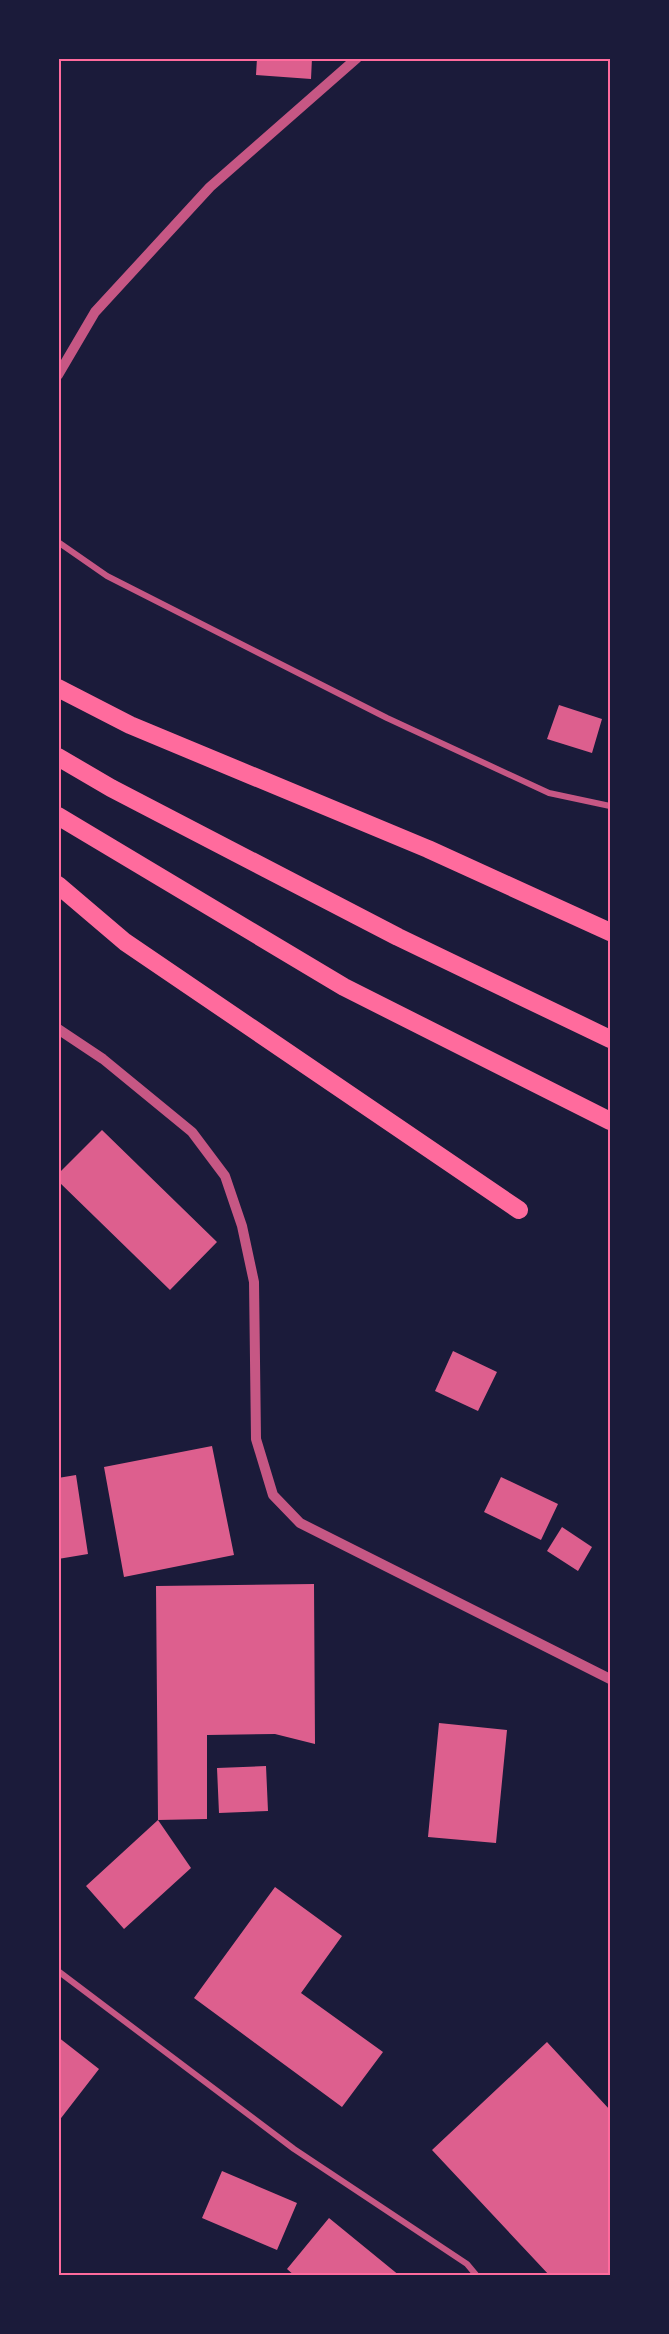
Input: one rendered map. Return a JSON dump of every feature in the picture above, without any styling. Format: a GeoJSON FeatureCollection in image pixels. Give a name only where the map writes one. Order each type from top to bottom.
{"type":"FeatureCollection","features":[{"type":"Feature","properties":{"kind":"highway"},"geometry":{"type":"LineString","coordinates":[[58,688],[130,724],[428,849],[610,932]]}},
{"type":"Feature","properties":{"kind":"highway"},"geometry":{"type":"LineString","coordinates":[[58,757],[111,788],[398,937],[610,1039]]}},
{"type":"Feature","properties":{"kind":"highway"},"geometry":{"type":"LineString","coordinates":[[58,816],[344,987],[610,1121]]}},
{"type":"Feature","properties":{"kind":"highway"},"geometry":{"type":"LineString","coordinates":[[58,885],[125,942],[519,1210]]}},
{"type":"Feature","properties":{"kind":"street"},"geometry":{"type":"LineString","coordinates":[[58,375],[95,312],[210,187],[357,58]]}},
{"type":"Feature","properties":{"kind":"street"},"geometry":{"type":"LineString","coordinates":[[58,542],[107,576],[387,718],[549,793],[610,806]]}},
{"type":"Feature","properties":{"kind":"street"},"geometry":{"type":"LineString","coordinates":[[58,1029],[103,1059],[192,1132],[225,1176],[242,1226],[254,1282],[256,1439],[273,1495],[300,1522],[610,1679]]}},
{"type":"Feature","properties":{"kind":"street"},"geometry":{"type":"LineString","coordinates":[[58,1971],[294,2149],[467,2264],[477,2276]]}},
{"type":"Feature","properties":{"kind":"building"},"geometry":{"type":"Polygon","coordinates":[[[257,58],[312,58],[311,79],[256,75],[257,58]]]}},
{"type":"Feature","properties":{"kind":"building"},"geometry":{"type":"Polygon","coordinates":[[[559,705],[602,719],[592,753],[547,739],[559,705]]]}},
{"type":"Feature","properties":{"kind":"building"},"geometry":{"type":"Polygon","coordinates":[[[102,1130],[217,1242],[170,1290],[58,1181],[58,1174],[102,1130]]]}},
{"type":"Feature","properties":{"kind":"building"},"geometry":{"type":"Polygon","coordinates":[[[453,1351],[497,1372],[478,1411],[435,1391],[453,1351]]]}},
{"type":"Feature","properties":{"kind":"building"},"geometry":{"type":"Polygon","coordinates":[[[212,1446],[234,1555],[124,1577],[104,1467],[212,1446]]]}},
{"type":"Feature","properties":{"kind":"building"},"geometry":{"type":"Polygon","coordinates":[[[76,1475],[88,1554],[58,1559],[58,1478],[76,1475]]]}},
{"type":"Feature","properties":{"kind":"building"},"geometry":{"type":"Polygon","coordinates":[[[501,1477],[558,1504],[541,1540],[484,1512],[501,1477]]]}},
{"type":"Feature","properties":{"kind":"building"},"geometry":{"type":"Polygon","coordinates":[[[562,1527],[592,1547],[578,1571],[547,1551],[562,1527]]]}},
{"type":"Feature","properties":{"kind":"building"},"geometry":{"type":"Polygon","coordinates":[[[314,1584],[315,1744],[275,1734],[207,1735],[207,1819],[158,1820],[156,1586],[314,1584]]]}},
{"type":"Feature","properties":{"kind":"building"},"geometry":{"type":"Polygon","coordinates":[[[439,1723],[507,1730],[496,1843],[428,1837],[439,1723]]]}},
{"type":"Feature","properties":{"kind":"building"},"geometry":{"type":"Polygon","coordinates":[[[266,1766],[268,1811],[219,1813],[217,1768],[266,1766]]]}},
{"type":"Feature","properties":{"kind":"building"},"geometry":{"type":"Polygon","coordinates":[[[158,1820],[191,1868],[124,1929],[86,1886],[158,1820]]]}},
{"type":"Feature","properties":{"kind":"building"},"geometry":{"type":"Polygon","coordinates":[[[275,1887],[342,1936],[301,1993],[383,2052],[342,2107],[194,1998],[275,1887]]]}},
{"type":"Feature","properties":{"kind":"building"},"geometry":{"type":"Polygon","coordinates":[[[58,2037],[99,2069],[58,2122],[58,2037]]]}},
{"type":"Feature","properties":{"kind":"building"},"geometry":{"type":"Polygon","coordinates":[[[547,2042],[610,2110],[610,2276],[550,2276],[432,2150],[547,2042]]]}},
{"type":"Feature","properties":{"kind":"building"},"geometry":{"type":"Polygon","coordinates":[[[222,2171],[297,2203],[277,2250],[202,2218],[222,2171]]]}},
{"type":"Feature","properties":{"kind":"building"},"geometry":{"type":"Polygon","coordinates":[[[329,2218],[400,2276],[295,2276],[287,2269],[329,2218]]]}}]}
